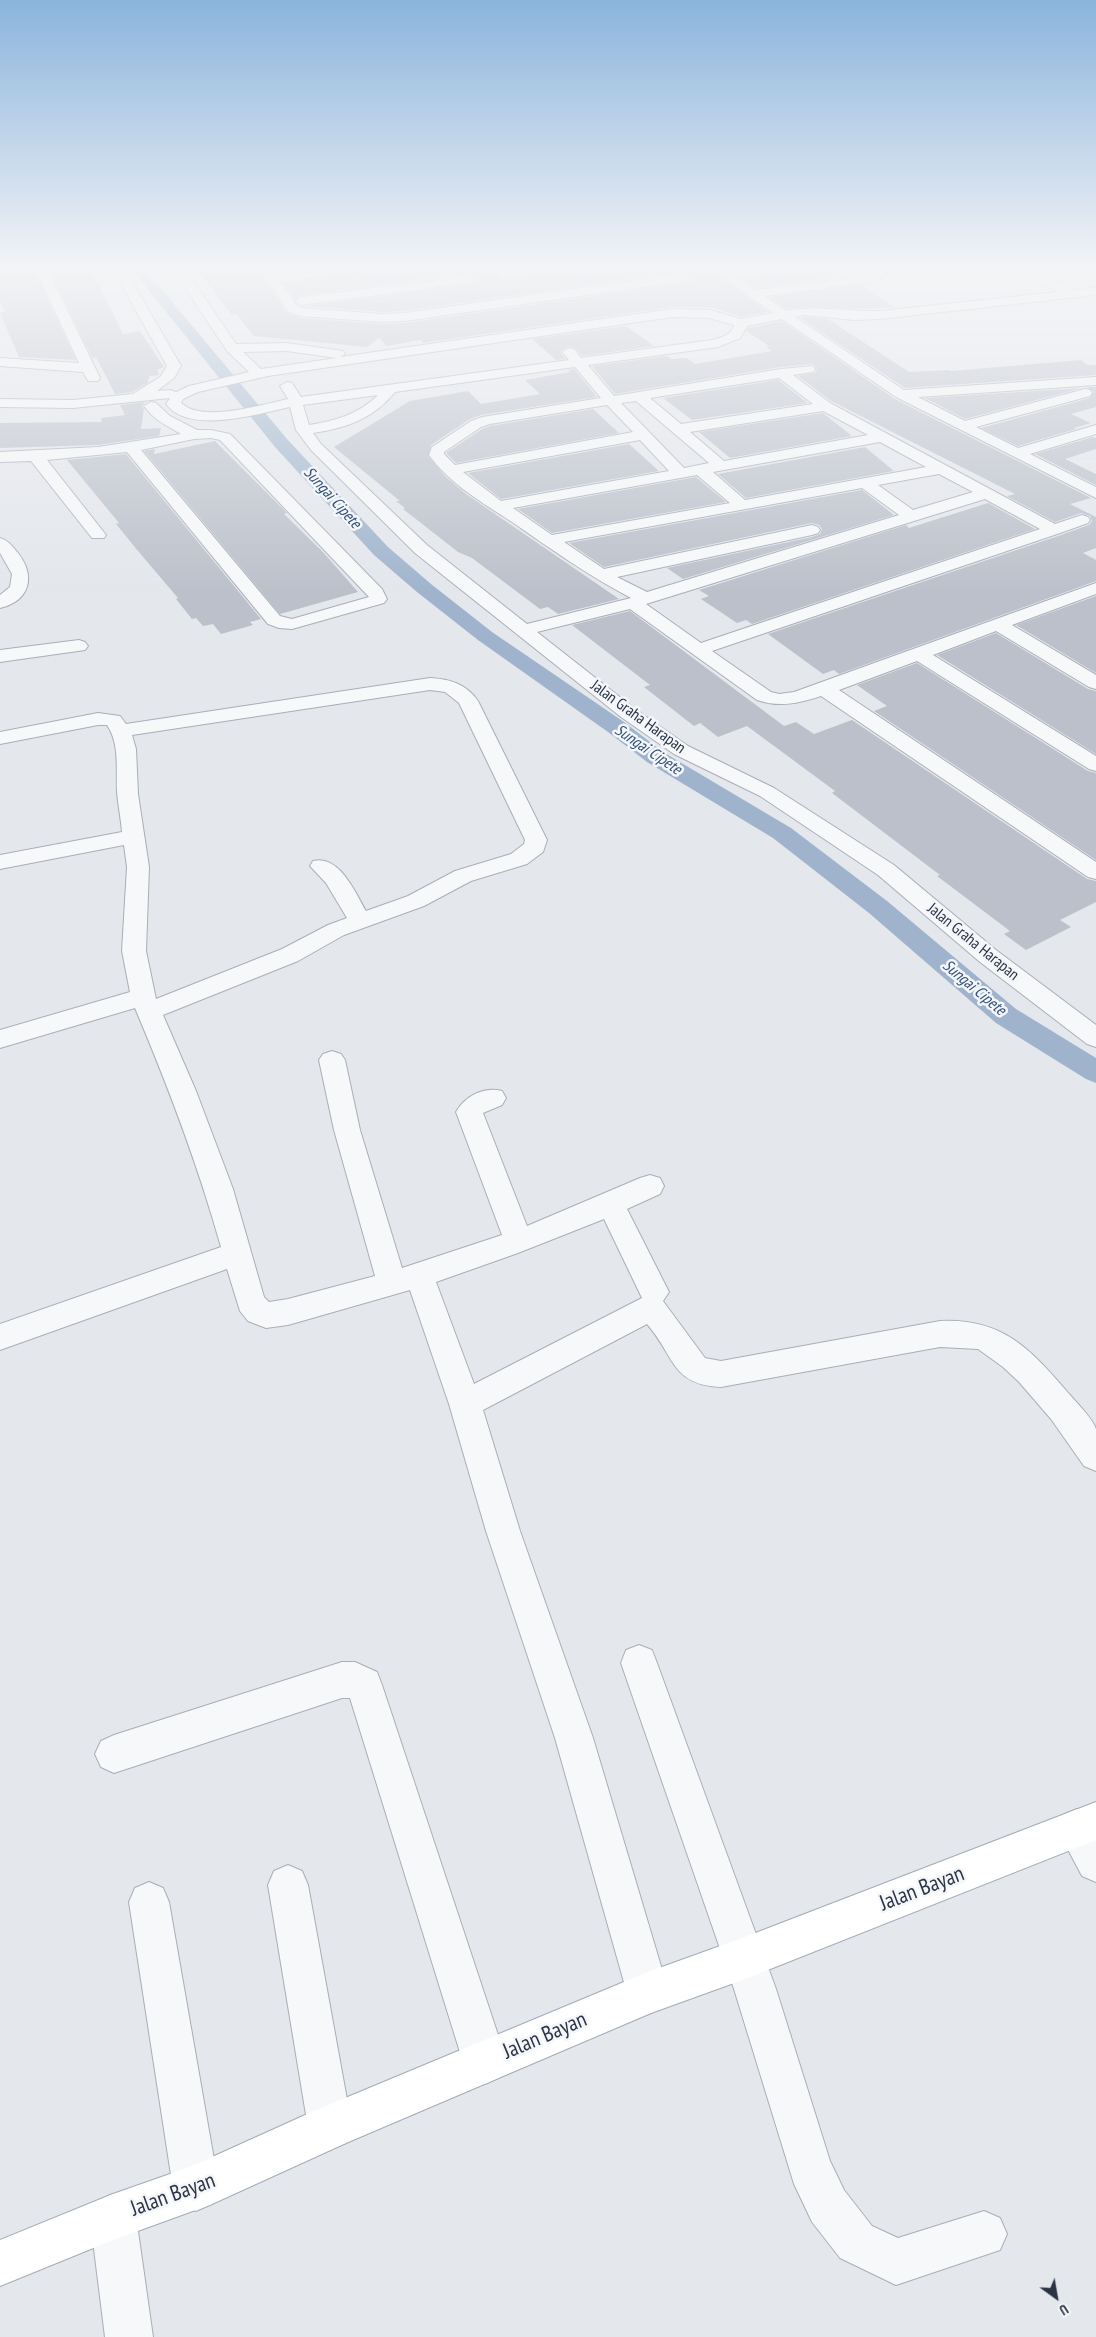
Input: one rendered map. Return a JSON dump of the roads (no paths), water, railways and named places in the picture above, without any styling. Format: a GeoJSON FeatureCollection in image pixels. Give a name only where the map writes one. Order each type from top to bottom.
{"type":"FeatureCollection","features":[{"type":"Feature","properties":{"kind":"main road","name":"Jalan Bayan"},"geometry":{"type":"LineString","coordinates":[[0,2263],[113,2217],[196,2188],[330,2127],[648,1993],[1090,1837]]}},
{"type":"Feature","properties":{"kind":"street"},"geometry":{"type":"LineString","coordinates":[[135,397],[169,375]]}},
{"type":"Feature","properties":{"kind":"street"},"geometry":{"type":"LineString","coordinates":[[0,411],[183,393],[253,375]]}},
{"type":"Feature","properties":{"kind":"street","name":"Jalan Graha Harapan"},"geometry":{"type":"LineString","coordinates":[[259,375],[289,389],[294,397],[286,404],[316,447],[421,550],[628,713],[670,743],[767,792],[886,870],[988,956],[1096,1038]]}},
{"type":"Feature","properties":{"kind":"street"},"geometry":{"type":"LineString","coordinates":[[173,404],[177,410],[191,415],[228,415],[286,404],[496,375]]}},
{"type":"Feature","properties":{"kind":"street"},"geometry":{"type":"LineString","coordinates":[[589,375],[611,401],[679,472]]}},
{"type":"Feature","properties":{"kind":"street"},"geometry":{"type":"LineString","coordinates":[[774,375],[482,422],[437,450],[437,454],[451,470],[498,506],[639,600],[697,650],[772,700],[781,700],[824,689],[1096,588]]}},
{"type":"Feature","properties":{"kind":"street"},"geometry":{"type":"LineString","coordinates":[[782,375],[825,406],[1054,530]]}},
{"type":"Feature","properties":{"kind":"street"},"geometry":{"type":"LineString","coordinates":[[873,375],[901,394],[962,426],[1096,492]]}},
{"type":"Feature","properties":{"kind":"street"},"geometry":{"type":"LineString","coordinates":[[901,394],[1096,380]]}},
{"type":"Feature","properties":{"kind":"street"},"geometry":{"type":"LineString","coordinates":[[303,430],[324,427],[360,417],[382,402],[390,389]]}},
{"type":"Feature","properties":{"kind":"street"},"geometry":{"type":"LineString","coordinates":[[962,426],[1096,390]]}},
{"type":"Feature","properties":{"kind":"street"},"geometry":{"type":"LineString","coordinates":[[173,404],[174,400],[183,393]]}},
{"type":"Feature","properties":{"kind":"street"},"geometry":{"type":"LineString","coordinates":[[639,396],[720,465]]}},
{"type":"Feature","properties":{"kind":"street"},"geometry":{"type":"LineString","coordinates":[[0,404],[22,409],[64,413],[173,404]]}},
{"type":"Feature","properties":{"kind":"street"},"geometry":{"type":"LineString","coordinates":[[151,406],[165,419],[194,434]]}},
{"type":"Feature","properties":{"kind":"street"},"geometry":{"type":"LineString","coordinates":[[678,429],[825,406]]}},
{"type":"Feature","properties":{"kind":"street"},"geometry":{"type":"LineString","coordinates":[[1017,452],[1096,429]]}},
{"type":"Feature","properties":{"kind":"street"},"geometry":{"type":"LineString","coordinates":[[0,457],[36,457],[131,447],[194,434],[211,434],[224,437],[376,592],[378,598],[373,602],[292,624],[279,623],[274,620],[131,447]]}},
{"type":"Feature","properties":{"kind":"street"},"geometry":{"type":"LineString","coordinates":[[451,470],[643,435]]}},
{"type":"Feature","properties":{"kind":"street"},"geometry":{"type":"LineString","coordinates":[[498,506],[881,437]]}},
{"type":"Feature","properties":{"kind":"street"},"geometry":{"type":"LineString","coordinates":[[36,457],[98,535]]}},
{"type":"Feature","properties":{"kind":"street"},"geometry":{"type":"LineString","coordinates":[[700,469],[742,505]]}},
{"type":"Feature","properties":{"kind":"street"},"geometry":{"type":"LineString","coordinates":[[550,540],[941,469]]}},
{"type":"Feature","properties":{"kind":"street"},"geometry":{"type":"LineString","coordinates":[[1072,480],[1096,473]]}},
{"type":"Feature","properties":{"kind":"street"},"geometry":{"type":"LineString","coordinates":[[865,483],[908,514]]}},
{"type":"Feature","properties":{"kind":"street"},"geometry":{"type":"LineString","coordinates":[[524,630],[639,600],[908,514],[987,493]]}},
{"type":"Feature","properties":{"kind":"street"},"geometry":{"type":"LineString","coordinates":[[601,575],[908,514]]}},
{"type":"Feature","properties":{"kind":"street"},"geometry":{"type":"LineString","coordinates":[[697,650],[1082,520]]}},
{"type":"Feature","properties":{"kind":"street"},"geometry":{"type":"LineString","coordinates":[[0,543],[17,562],[21,578],[18,588],[8,599],[0,603]]}},
{"type":"Feature","properties":{"kind":"street"},"geometry":{"type":"LineString","coordinates":[[1071,597],[1088,607]]}},
{"type":"Feature","properties":{"kind":"street"},"geometry":{"type":"LineString","coordinates":[[998,625],[1096,683]]}},
{"type":"Feature","properties":{"kind":"street"},"geometry":{"type":"LineString","coordinates":[[0,656],[80,646]]}},
{"type":"Feature","properties":{"kind":"street"},"geometry":{"type":"LineString","coordinates":[[919,654],[1096,765]]}},
{"type":"Feature","properties":{"kind":"street"},"geometry":{"type":"LineString","coordinates":[[0,1039],[146,1004],[290,955],[336,930],[416,901],[463,876],[519,859],[535,847],[536,840],[468,700],[461,692],[442,684],[430,684],[121,731]]}},
{"type":"Feature","properties":{"kind":"street"},"geometry":{"type":"LineString","coordinates":[[824,689],[1096,872]]}},
{"type":"Feature","properties":{"kind":"street"},"geometry":{"type":"LineString","coordinates":[[0,738],[98,719],[113,720],[121,731],[126,749],[128,794],[138,867],[134,951],[146,1004],[183,1090],[220,1189],[236,1253],[251,1302],[258,1312],[266,1316],[288,1312],[405,1279],[518,1241],[611,1204],[650,1186]]}},
{"type":"Feature","properties":{"kind":"street"},"geometry":{"type":"LineString","coordinates":[[0,862],[135,836]]}},
{"type":"Feature","properties":{"kind":"street"},"geometry":{"type":"LineString","coordinates":[[321,866],[335,879],[360,920]]}},
{"type":"Feature","properties":{"kind":"street"},"geometry":{"type":"LineString","coordinates":[[332,1060],[346,1130],[405,1279],[465,1404],[503,1531],[574,1738],[648,1993]]}},
{"type":"Feature","properties":{"kind":"street"},"geometry":{"type":"LineString","coordinates":[[493,1098],[474,1105],[469,1112],[518,1241]]}},
{"type":"Feature","properties":{"kind":"street"},"geometry":{"type":"LineString","coordinates":[[611,1204],[654,1292]]}},
{"type":"Feature","properties":{"kind":"street"},"geometry":{"type":"LineString","coordinates":[[0,1337],[236,1253]]}},
{"type":"Feature","properties":{"kind":"street"},"geometry":{"type":"LineString","coordinates":[[465,1404],[651,1308],[662,1320],[694,1367],[704,1373],[721,1374],[940,1334],[965,1333],[988,1339],[1036,1378],[1096,1456]]}},
{"type":"Feature","properties":{"kind":"street"},"geometry":{"type":"LineString","coordinates":[[639,1663],[745,1958],[810,2168],[828,2206],[856,2242],[896,2262],[984,2234]]}},
{"type":"Feature","properties":{"kind":"street"},"geometry":{"type":"LineString","coordinates":[[114,1754],[342,1680],[355,1680],[364,1685],[485,2062]]}},
{"type":"Feature","properties":{"kind":"street"},"geometry":{"type":"LineString","coordinates":[[288,1885],[330,2127]]}},
{"type":"Feature","properties":{"kind":"street"},"geometry":{"type":"LineString","coordinates":[[149,1902],[196,2188]]}},
{"type":"Feature","properties":{"kind":"street"},"geometry":{"type":"LineString","coordinates":[[113,2217],[128,2337]]}},
{"type":"Feature","properties":{"kind":"waterway","name":"Sungai Cipete"},"geometry":{"type":"LineString","coordinates":[[225,375],[281,443],[381,551],[424,588],[485,636],[616,727],[655,757],[782,833],[878,907],[1006,1016],[1096,1072]]}}]}
